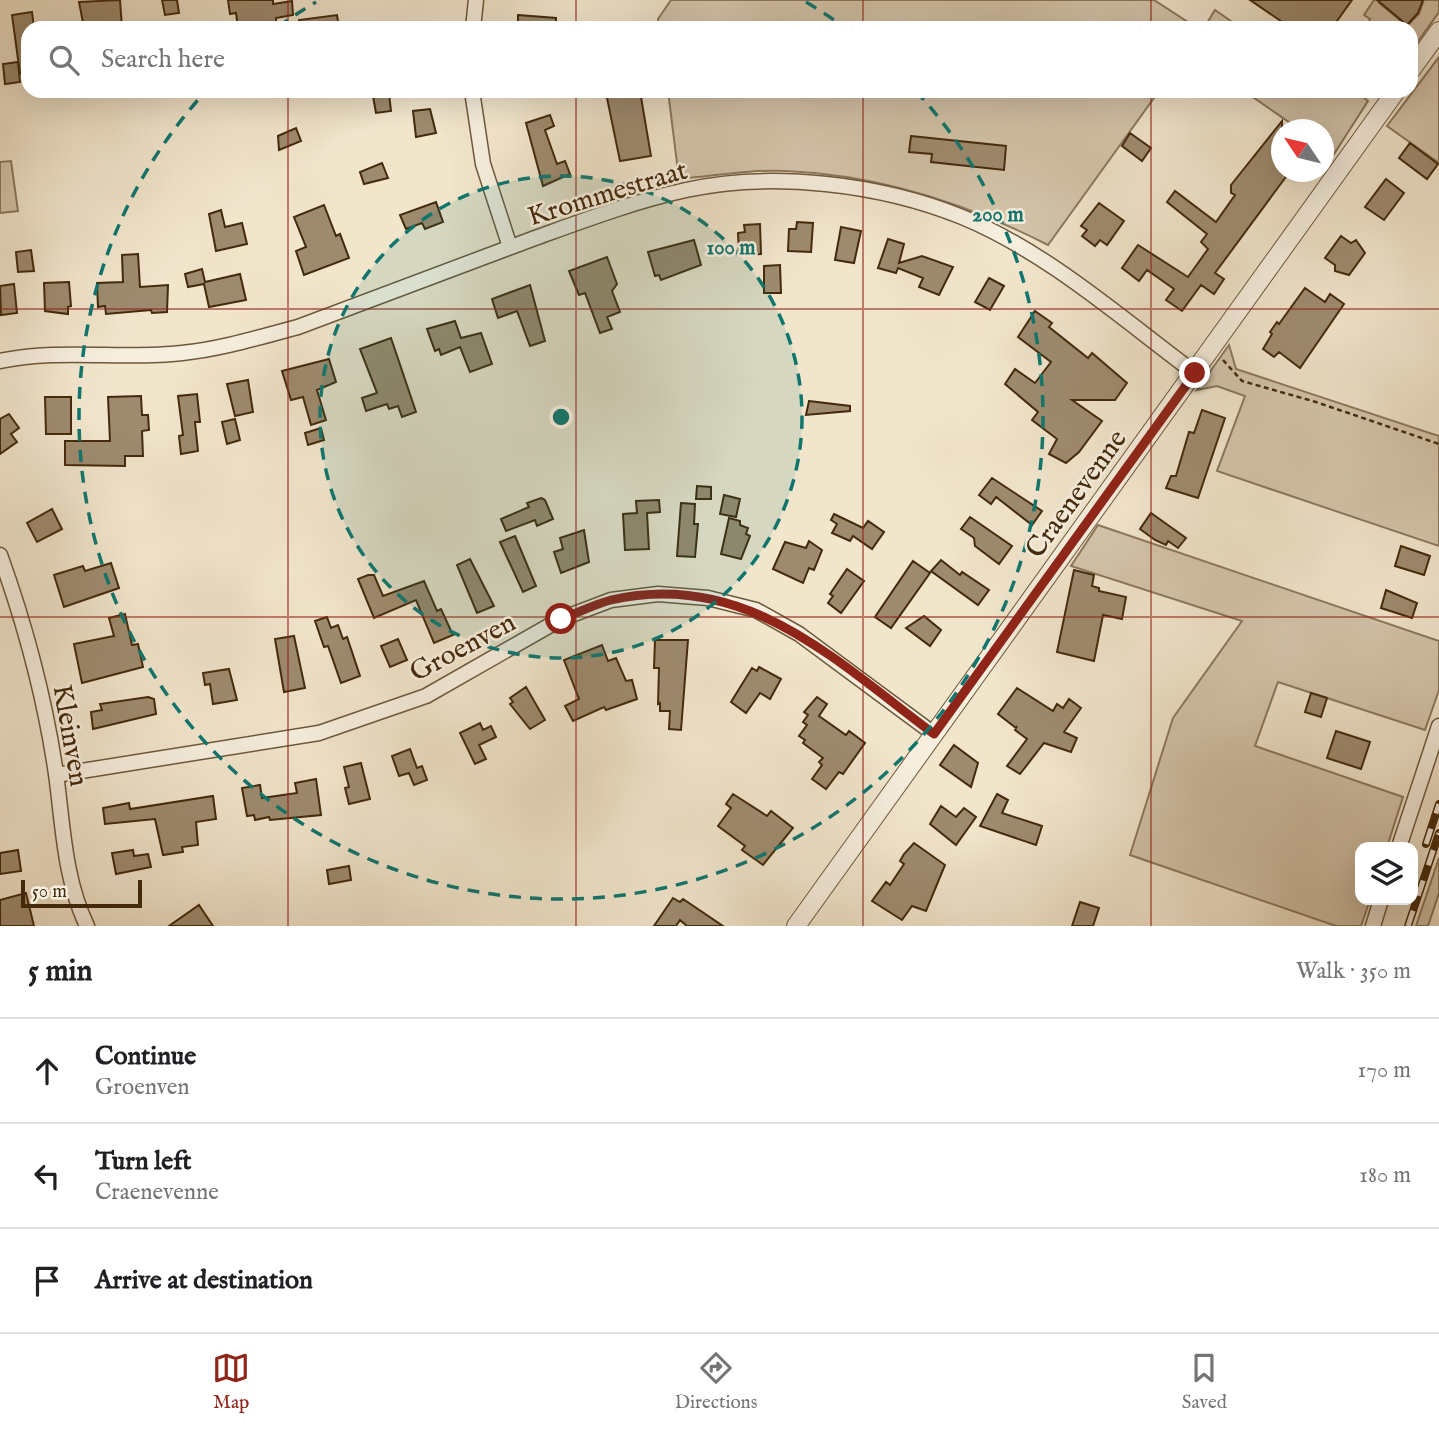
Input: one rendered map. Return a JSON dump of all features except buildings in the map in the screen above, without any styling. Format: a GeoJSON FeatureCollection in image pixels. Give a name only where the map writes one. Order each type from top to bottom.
{"type":"FeatureCollection","features":[{"type":"Feature","properties":{"kind":"street"},"geometry":{"type":"LineString","coordinates":[[473,21],[476,0]]}},
{"type":"Feature","properties":{"kind":"street"},"geometry":{"type":"LineString","coordinates":[[1418,60],[1439,31]]}},
{"type":"Feature","properties":{"kind":"street"},"geometry":{"type":"LineString","coordinates":[[473,98],[483,164],[510,247]]}},
{"type":"Feature","properties":{"kind":"street","name":"Craenevenne"},"geometry":{"type":"LineString","coordinates":[[796,926],[1391,98]]}},
{"type":"Feature","properties":{"kind":"street","name":"Krommestraat"},"geometry":{"type":"LineString","coordinates":[[0,361],[28,355],[183,353],[256,338],[298,327],[607,212],[687,189],[791,182],[828,184],[875,192],[962,217],[1011,242],[1066,278],[1195,373]]}},
{"type":"Feature","properties":{"kind":"street","name":"Kleinven"},"geometry":{"type":"LineString","coordinates":[[0,555],[25,624],[56,775],[71,879],[87,926]]}},
{"type":"Feature","properties":{"kind":"street","name":"Groenven"},"geometry":{"type":"LineString","coordinates":[[56,775],[319,733],[426,696],[561,619],[611,600],[658,594],[708,598],[756,610],[799,634],[934,734]]}},
{"type":"Feature","properties":{"kind":"street"},"geometry":{"type":"LineString","coordinates":[[1401,842],[1439,726]]}},
{"type":"Feature","properties":{"kind":"street"},"geometry":{"type":"LineString","coordinates":[[1373,926],[1379,905]]}},
{"type":"Feature","properties":{"kind":"path"},"geometry":{"type":"LineString","coordinates":[[1219,355],[1242,381],[1316,402],[1439,444]]}},
{"type":"Feature","properties":{"kind":"shaded area"},"geometry":{"type":"Polygon","coordinates":[[[671,0],[1154,0],[1186,21],[658,21],[671,0]]]}},
{"type":"Feature","properties":{"kind":"shaded area"},"geometry":{"type":"Polygon","coordinates":[[[1374,0],[1380,0],[1379,3],[1401,21],[1369,21],[1370,19],[1364,15],[1374,0]]]}},
{"type":"Feature","properties":{"kind":"shaded area"},"geometry":{"type":"Polygon","coordinates":[[[1424,0],[1439,0],[1439,12],[1418,41],[1418,21],[1412,21],[1419,14],[1424,0]]]}},
{"type":"Feature","properties":{"kind":"shaded area"},"geometry":{"type":"Polygon","coordinates":[[[1215,10],[1231,21],[1208,21],[1215,10]]]}},
{"type":"Feature","properties":{"kind":"shaded area"},"geometry":{"type":"Polygon","coordinates":[[[1439,57],[1439,163],[1387,126],[1408,98],[1418,98],[1418,85],[1439,57]]]}},
{"type":"Feature","properties":{"kind":"shaded area"},"geometry":{"type":"Polygon","coordinates":[[[669,98],[1154,98],[1048,245],[954,204],[855,178],[773,171],[679,179],[669,98]]]}},
{"type":"Feature","properties":{"kind":"shaded area"},"geometry":{"type":"Polygon","coordinates":[[[1254,98],[1364,98],[1368,101],[1334,154],[1334,119],[1285,119],[1254,98]]]}},
{"type":"Feature","properties":{"kind":"shaded area"},"geometry":{"type":"Polygon","coordinates":[[[11,161],[18,211],[0,213],[0,162],[11,161]]]}},
{"type":"Feature","properties":{"kind":"shaded area"},"geometry":{"type":"Polygon","coordinates":[[[1229,345],[1236,369],[1439,436],[1439,546],[1217,471],[1245,396],[1217,386],[1197,390],[1229,345]]]}},
{"type":"Feature","properties":{"kind":"shaded area"},"geometry":{"type":"Polygon","coordinates":[[[1098,525],[1439,641],[1439,690],[1425,730],[1278,682],[1255,746],[1403,797],[1389,842],[1355,842],[1355,905],[1368,905],[1361,926],[1336,926],[1130,855],[1173,718],[1242,621],[1071,566],[1098,525]]]}},
{"type":"Feature","properties":{"kind":"shaded area"},"geometry":{"type":"Polygon","coordinates":[[[1439,858],[1439,893],[1428,926],[1416,926],[1439,858]]]}},
{"type":"Feature","properties":{"kind":"railway"},"geometry":{"type":"LineString","coordinates":[[1426,844],[1439,804]]}},
{"type":"Feature","properties":{"kind":"railway"},"geometry":{"type":"LineString","coordinates":[[1408,926],[1439,833]]}},
{"type":"Feature","properties":{"kind":"route"},"geometry":{"type":"LineString","coordinates":[[561,619],[611,600],[658,594],[708,598],[756,610],[799,634],[934,734],[1195,373]]}}]}
